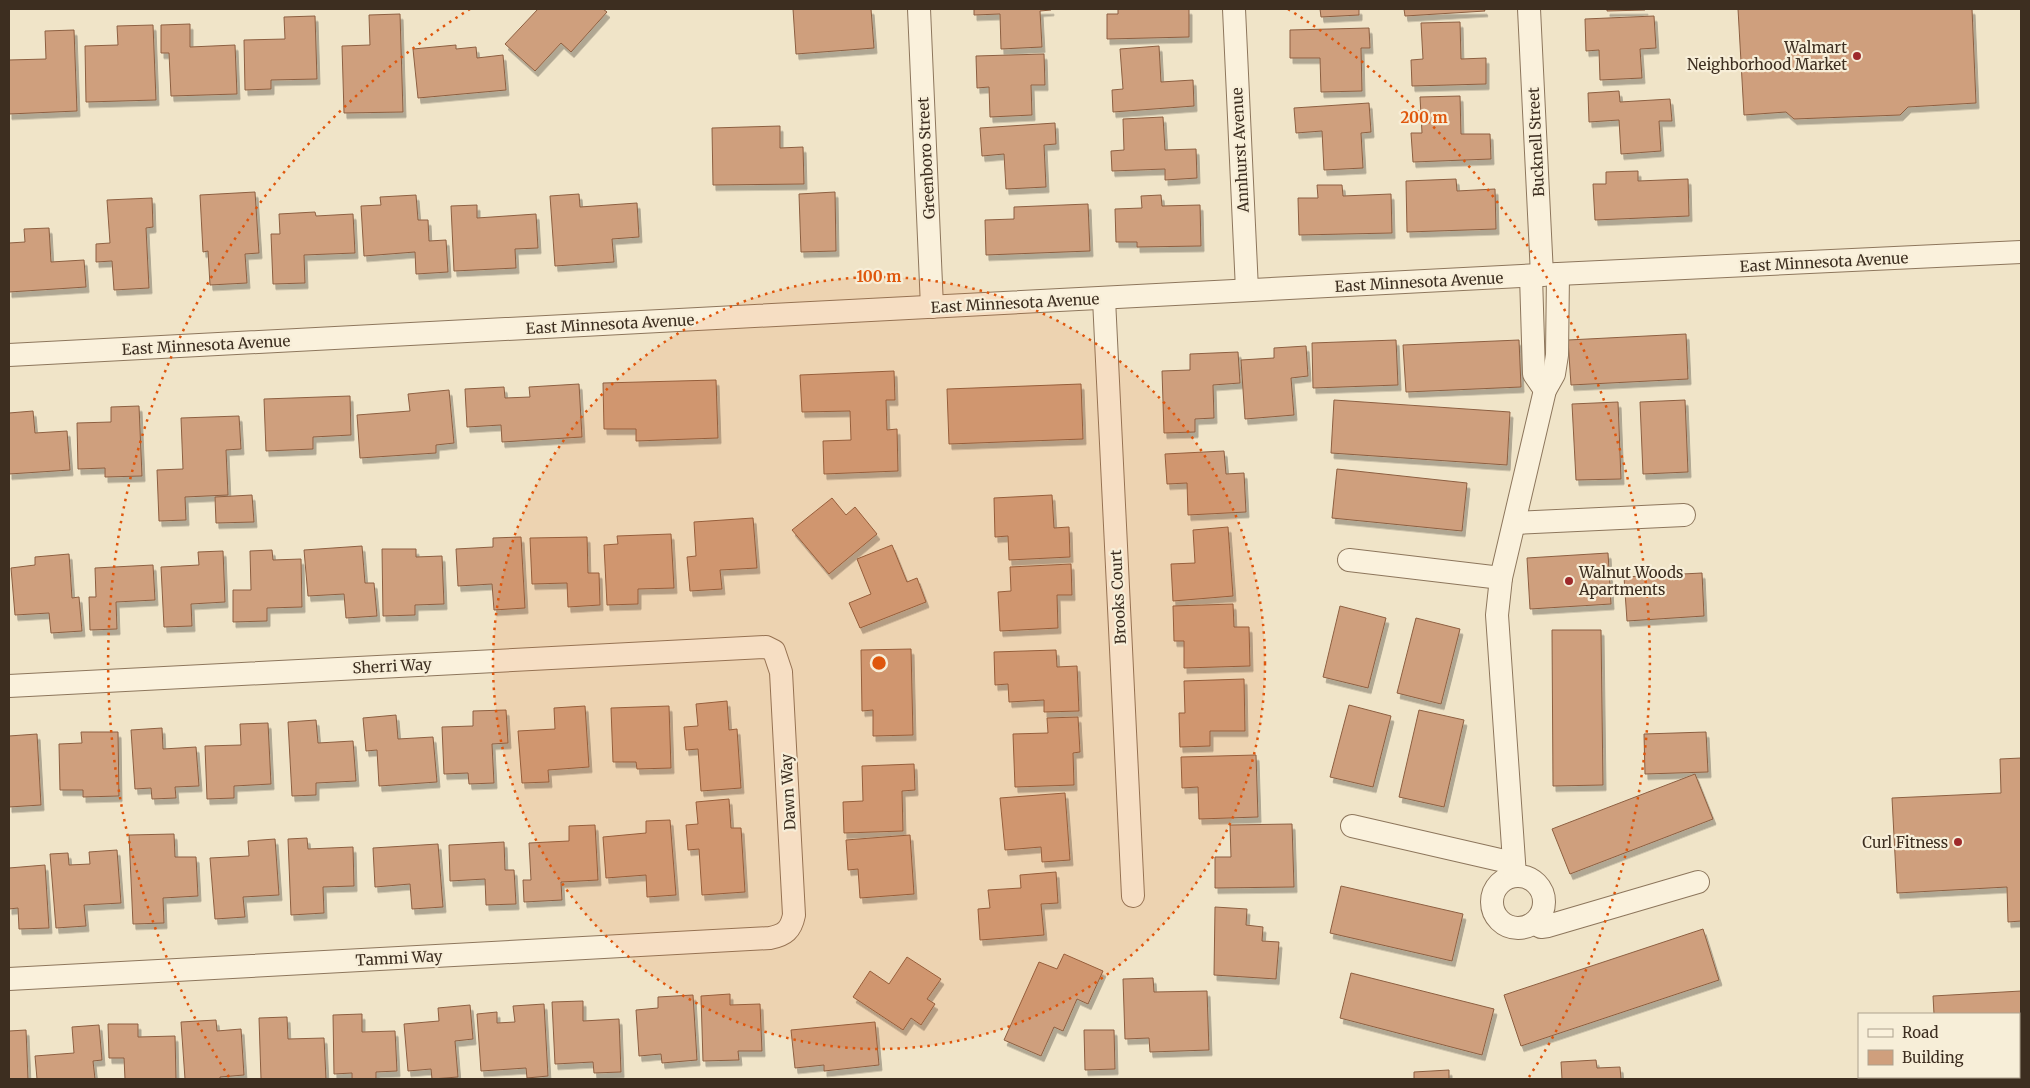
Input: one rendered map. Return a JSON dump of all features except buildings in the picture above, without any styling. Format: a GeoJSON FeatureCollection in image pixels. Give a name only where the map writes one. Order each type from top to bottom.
{"type":"FeatureCollection","features":[{"type":"Feature","properties":{"kind":"street","name":"Greenboro Street"},"geometry":{"type":"LineString","coordinates":[[919,9],[932,307]]}},
{"type":"Feature","properties":{"kind":"street","name":"Annhurst Avenue"},"geometry":{"type":"LineString","coordinates":[[1234,9],[1247,290]]}},
{"type":"Feature","properties":{"kind":"street","name":"Bucknell Street"},"geometry":{"type":"LineString","coordinates":[[1514,869],[1497,615],[1501,578],[1545,390],[1554,374],[1556,356],[1543,275],[1529,9]]}},
{"type":"Feature","properties":{"kind":"street","name":"East Minnesota Avenue"},"geometry":{"type":"LineString","coordinates":[[9,355],[1247,290],[2021,252]]}},
{"type":"Feature","properties":{"kind":"street","name":"Brooks Court"},"geometry":{"type":"LineString","coordinates":[[1104,299],[1133,896]]}},
{"type":"Feature","properties":{"kind":"street"},"geometry":{"type":"LineString","coordinates":[[1515,523],[1684,515]]}},
{"type":"Feature","properties":{"kind":"street"},"geometry":{"type":"LineString","coordinates":[[1350,560],[1501,578]]}},
{"type":"Feature","properties":{"kind":"street","name":"Sherri Way"},"geometry":{"type":"LineString","coordinates":[[9,686],[756,646],[766,647],[774,652]]}},
{"type":"Feature","properties":{"kind":"street","name":"Dawn Way"},"geometry":{"type":"LineString","coordinates":[[774,652],[781,672],[794,915],[792,925],[787,932]]}},
{"type":"Feature","properties":{"kind":"street"},"geometry":{"type":"LineString","coordinates":[[1352,826],[1514,869],[1532,880],[1542,892],[1543,909],[1540,917],[1527,927],[1510,927],[1496,917],[1493,909],[1494,891],[1514,869]]}},
{"type":"Feature","properties":{"kind":"street"},"geometry":{"type":"LineString","coordinates":[[1534,923],[1541,927],[1548,926],[1698,882]]}},
{"type":"Feature","properties":{"kind":"street","name":"Tammi Way"},"geometry":{"type":"LineString","coordinates":[[9,979],[770,938],[787,932]]}},
{"type":"Feature","properties":{"kind":"place","name":"Walmart Neighborhood Market"},"geometry":{"type":"Point","coordinates":[1857,56]}},
{"type":"Feature","properties":{"kind":"place","name":"Walnut Woods Apartments"},"geometry":{"type":"Point","coordinates":[1569,581]}},
{"type":"Feature","properties":{"kind":"place","name":"Curl Fitness"},"geometry":{"type":"Point","coordinates":[1958,842]}}]}
